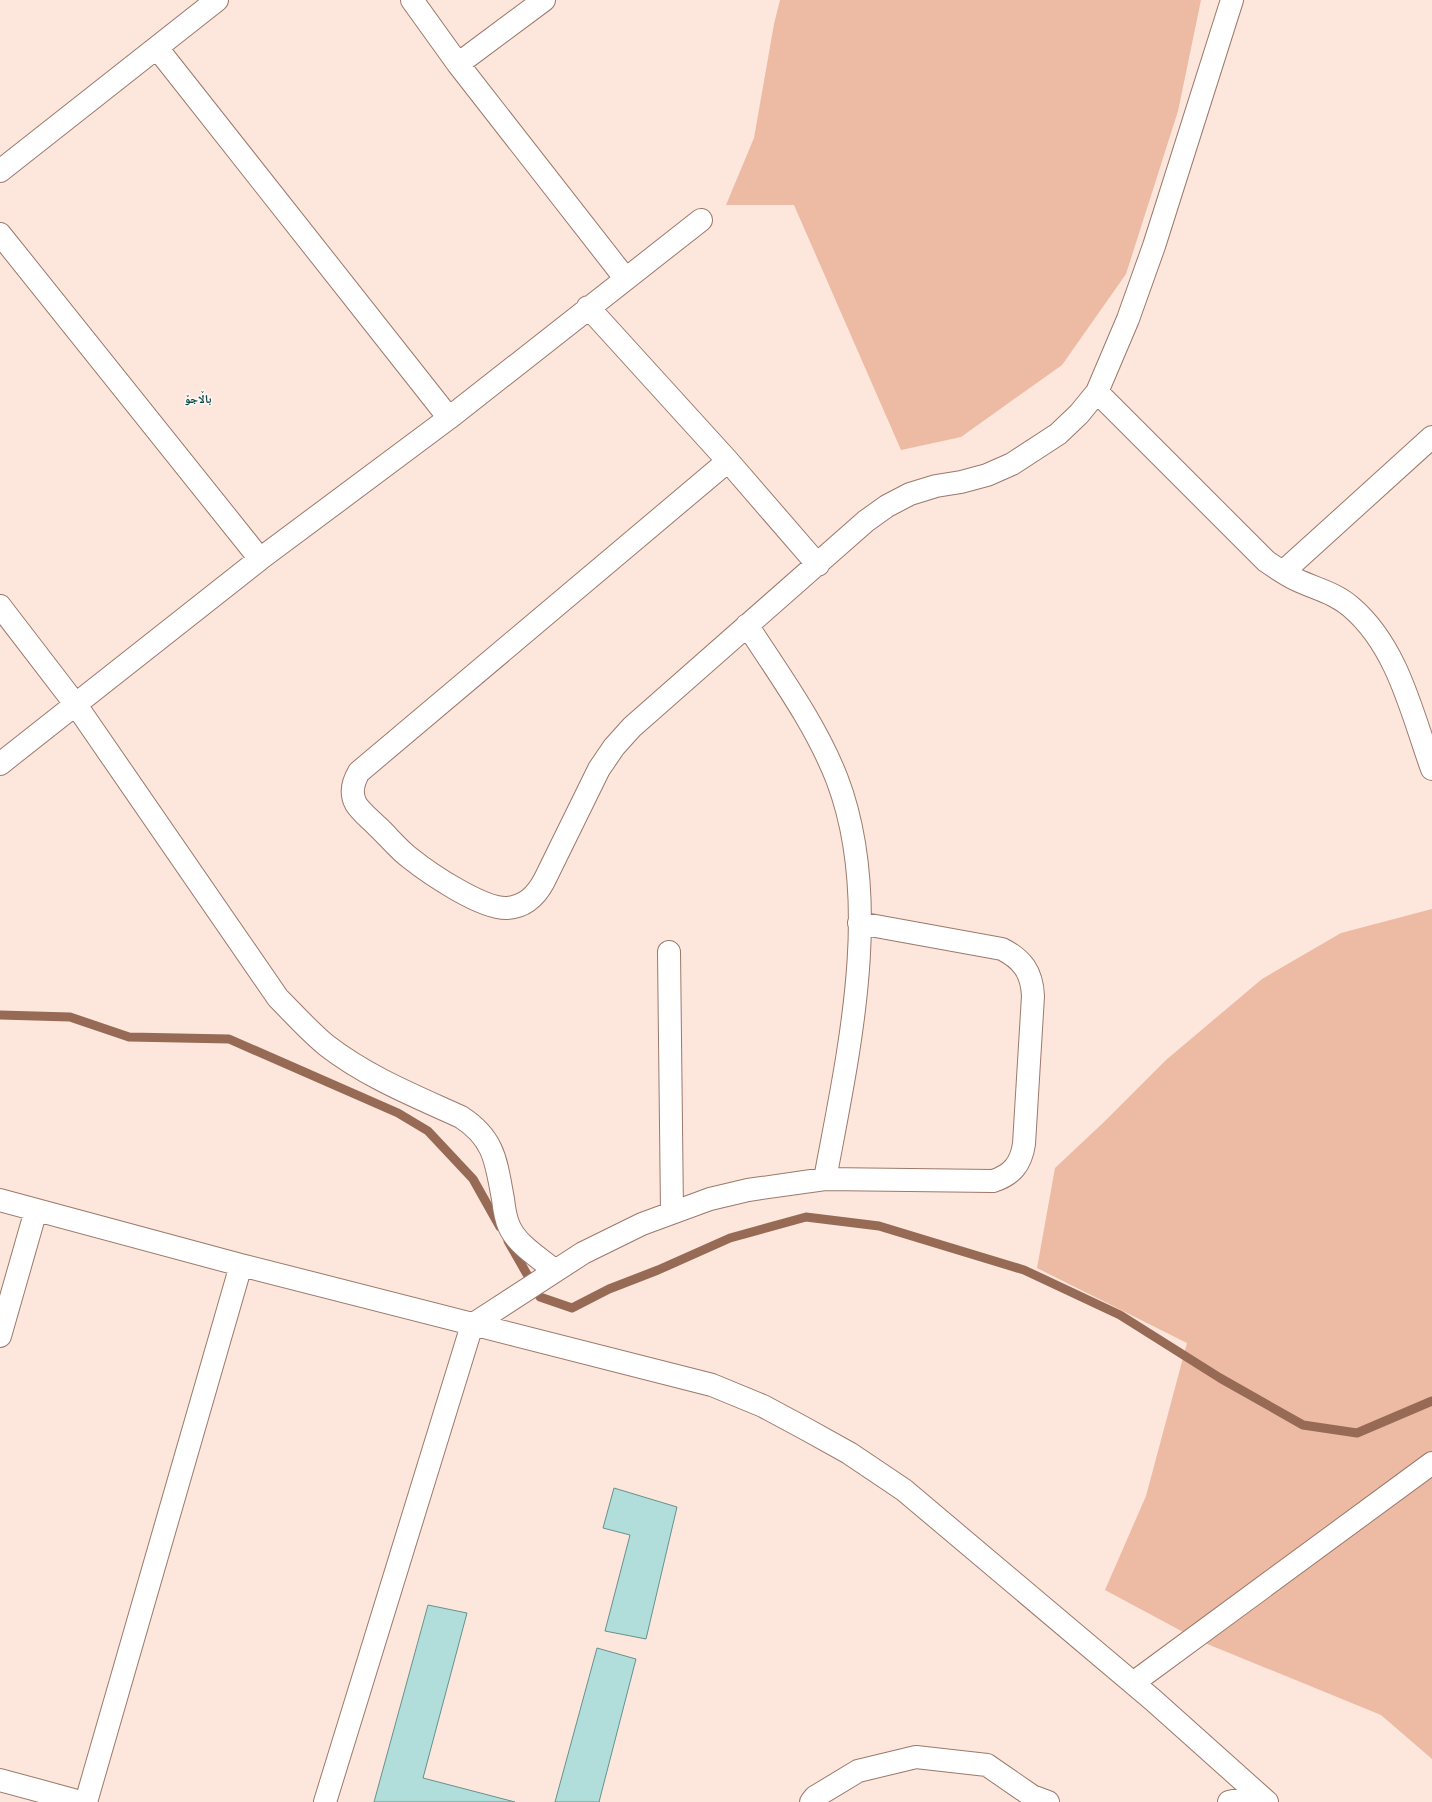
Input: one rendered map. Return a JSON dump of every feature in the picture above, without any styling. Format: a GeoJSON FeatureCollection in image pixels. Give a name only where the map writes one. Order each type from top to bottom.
{"type":"FeatureCollection","features":[{"type":"Feature","properties":{"kind":"street"},"geometry":{"type":"LineString","coordinates":[[0,171],[217,0]]}},
{"type":"Feature","properties":{"kind":"street"},"geometry":{"type":"LineString","coordinates":[[412,0],[458,64],[625,278]]}},
{"type":"Feature","properties":{"kind":"street"},"geometry":{"type":"LineString","coordinates":[[458,64],[544,0]]}},
{"type":"Feature","properties":{"kind":"street"},"geometry":{"type":"LineString","coordinates":[[728,461],[359,772],[353,788],[356,804],[409,857],[432,874],[457,889],[494,907],[506,908],[518,906],[529,900],[538,892],[599,769],[614,747],[651,709],[866,521],[887,506],[910,494],[936,486],[961,482],[987,475],[1012,464],[1035,451],[1058,434],[1079,414],[1097,392],[1128,319],[1154,246],[1232,0]]}},
{"type":"Feature","properties":{"kind":"street"},"geometry":{"type":"LineString","coordinates":[[157,48],[449,418]]}},
{"type":"Feature","properties":{"kind":"street"},"geometry":{"type":"LineString","coordinates":[[0,764],[260,559],[449,418],[588,307],[701,220]]}},
{"type":"Feature","properties":{"kind":"street"},"geometry":{"type":"LineString","coordinates":[[0,234],[260,559]]}},
{"type":"Feature","properties":{"kind":"street"},"geometry":{"type":"LineString","coordinates":[[588,307],[728,461],[818,564]]}},
{"type":"Feature","properties":{"kind":"street"},"geometry":{"type":"LineString","coordinates":[[1097,392],[1266,561],[1282,572],[1330,593],[1351,607],[1369,626],[1397,671],[1432,769]]}},
{"type":"Feature","properties":{"kind":"street"},"geometry":{"type":"LineString","coordinates":[[1282,572],[1432,437]]}},
{"type":"Feature","properties":{"kind":"street"},"geometry":{"type":"LineString","coordinates":[[0,606],[76,705],[278,998],[326,1045],[354,1064],[383,1081],[461,1117],[478,1130],[490,1146],[496,1158],[509,1226],[522,1243],[555,1271]]}},
{"type":"Feature","properties":{"kind":"street"},"geometry":{"type":"LineString","coordinates":[[747,626],[802,713],[837,779],[849,820],[856,857],[859,923],[858,959],[849,1051],[825,1179]]}},
{"type":"Feature","properties":{"kind":"street"},"geometry":{"type":"LineString","coordinates":[[325,1802],[472,1325],[583,1253],[612,1238],[672,1212],[710,1199],[748,1190],[825,1179],[993,1181],[1002,1178],[1018,1164],[1024,1144],[1033,996],[1033,983],[1029,972],[1022,962],[1013,954],[1002,948],[859,923]]}},
{"type":"Feature","properties":{"kind":"street"},"geometry":{"type":"LineString","coordinates":[[669,952],[672,1212]]}},
{"type":"Feature","properties":{"kind":"street"},"geometry":{"type":"LineString","coordinates":[[0,1200],[241,1265],[712,1385],[763,1406],[849,1453],[904,1490],[1133,1683],[1263,1798]]}},
{"type":"Feature","properties":{"kind":"street"},"geometry":{"type":"LineString","coordinates":[[0,1336],[36,1210]]}},
{"type":"Feature","properties":{"kind":"street"},"geometry":{"type":"LineString","coordinates":[[86,1802],[241,1265]]}},
{"type":"Feature","properties":{"kind":"street"},"geometry":{"type":"LineString","coordinates":[[1133,1683],[1432,1464]]}},
{"type":"Feature","properties":{"kind":"street"},"geometry":{"type":"LineString","coordinates":[[811,1802],[815,1797],[858,1771],[916,1757],[986,1765],[1032,1796],[1048,1802]]}},
{"type":"Feature","properties":{"kind":"street"},"geometry":{"type":"LineString","coordinates":[[0,1780],[82,1802]]}},
{"type":"Feature","properties":{"kind":"street"},"geometry":{"type":"LineString","coordinates":[[1229,1802],[1263,1798]]}},
{"type":"Feature","properties":{"kind":"shaded area"},"geometry":{"type":"Polygon","coordinates":[[[780,0],[1201,0],[1178,111],[1126,274],[1062,365],[961,437],[901,450],[794,205],[726,205],[754,138],[774,24],[780,0]]]}},
{"type":"Feature","properties":{"kind":"shaded area"},"geometry":{"type":"Polygon","coordinates":[[[1432,909],[1432,1759],[1381,1715],[1200,1641],[1105,1590],[1146,1496],[1187,1343],[1037,1268],[1055,1168],[1104,1122],[1166,1060],[1262,979],[1341,933],[1432,909]]]}},
{"type":"Feature","properties":{"kind":"building"},"geometry":{"type":"Polygon","coordinates":[[[614,1488],[677,1507],[646,1639],[605,1631],[630,1535],[603,1528],[614,1488]]]}},
{"type":"Feature","properties":{"kind":"building"},"geometry":{"type":"Polygon","coordinates":[[[428,1605],[467,1613],[423,1778],[515,1802],[374,1802],[428,1605]]]}},
{"type":"Feature","properties":{"kind":"building"},"geometry":{"type":"Polygon","coordinates":[[[597,1648],[636,1659],[599,1802],[555,1802],[597,1648]]]}},
{"type":"Feature","properties":{"kind":"waterway"},"geometry":{"type":"LineString","coordinates":[[0,1015],[70,1017],[129,1037],[229,1039],[398,1113],[428,1131],[473,1179],[500,1227]]}},
{"type":"Feature","properties":{"kind":"waterway"},"geometry":{"type":"LineString","coordinates":[[508,1241],[540,1297],[572,1308],[609,1289],[658,1270],[730,1238],[806,1217],[879,1226],[1024,1270],[1120,1315],[1220,1378],[1303,1425],[1357,1433],[1432,1401]]}},
{"type":"Feature","properties":{"kind":"district","name":"باڵاجۆ"},"geometry":{"type":"Point","coordinates":[198,398]}}]}
